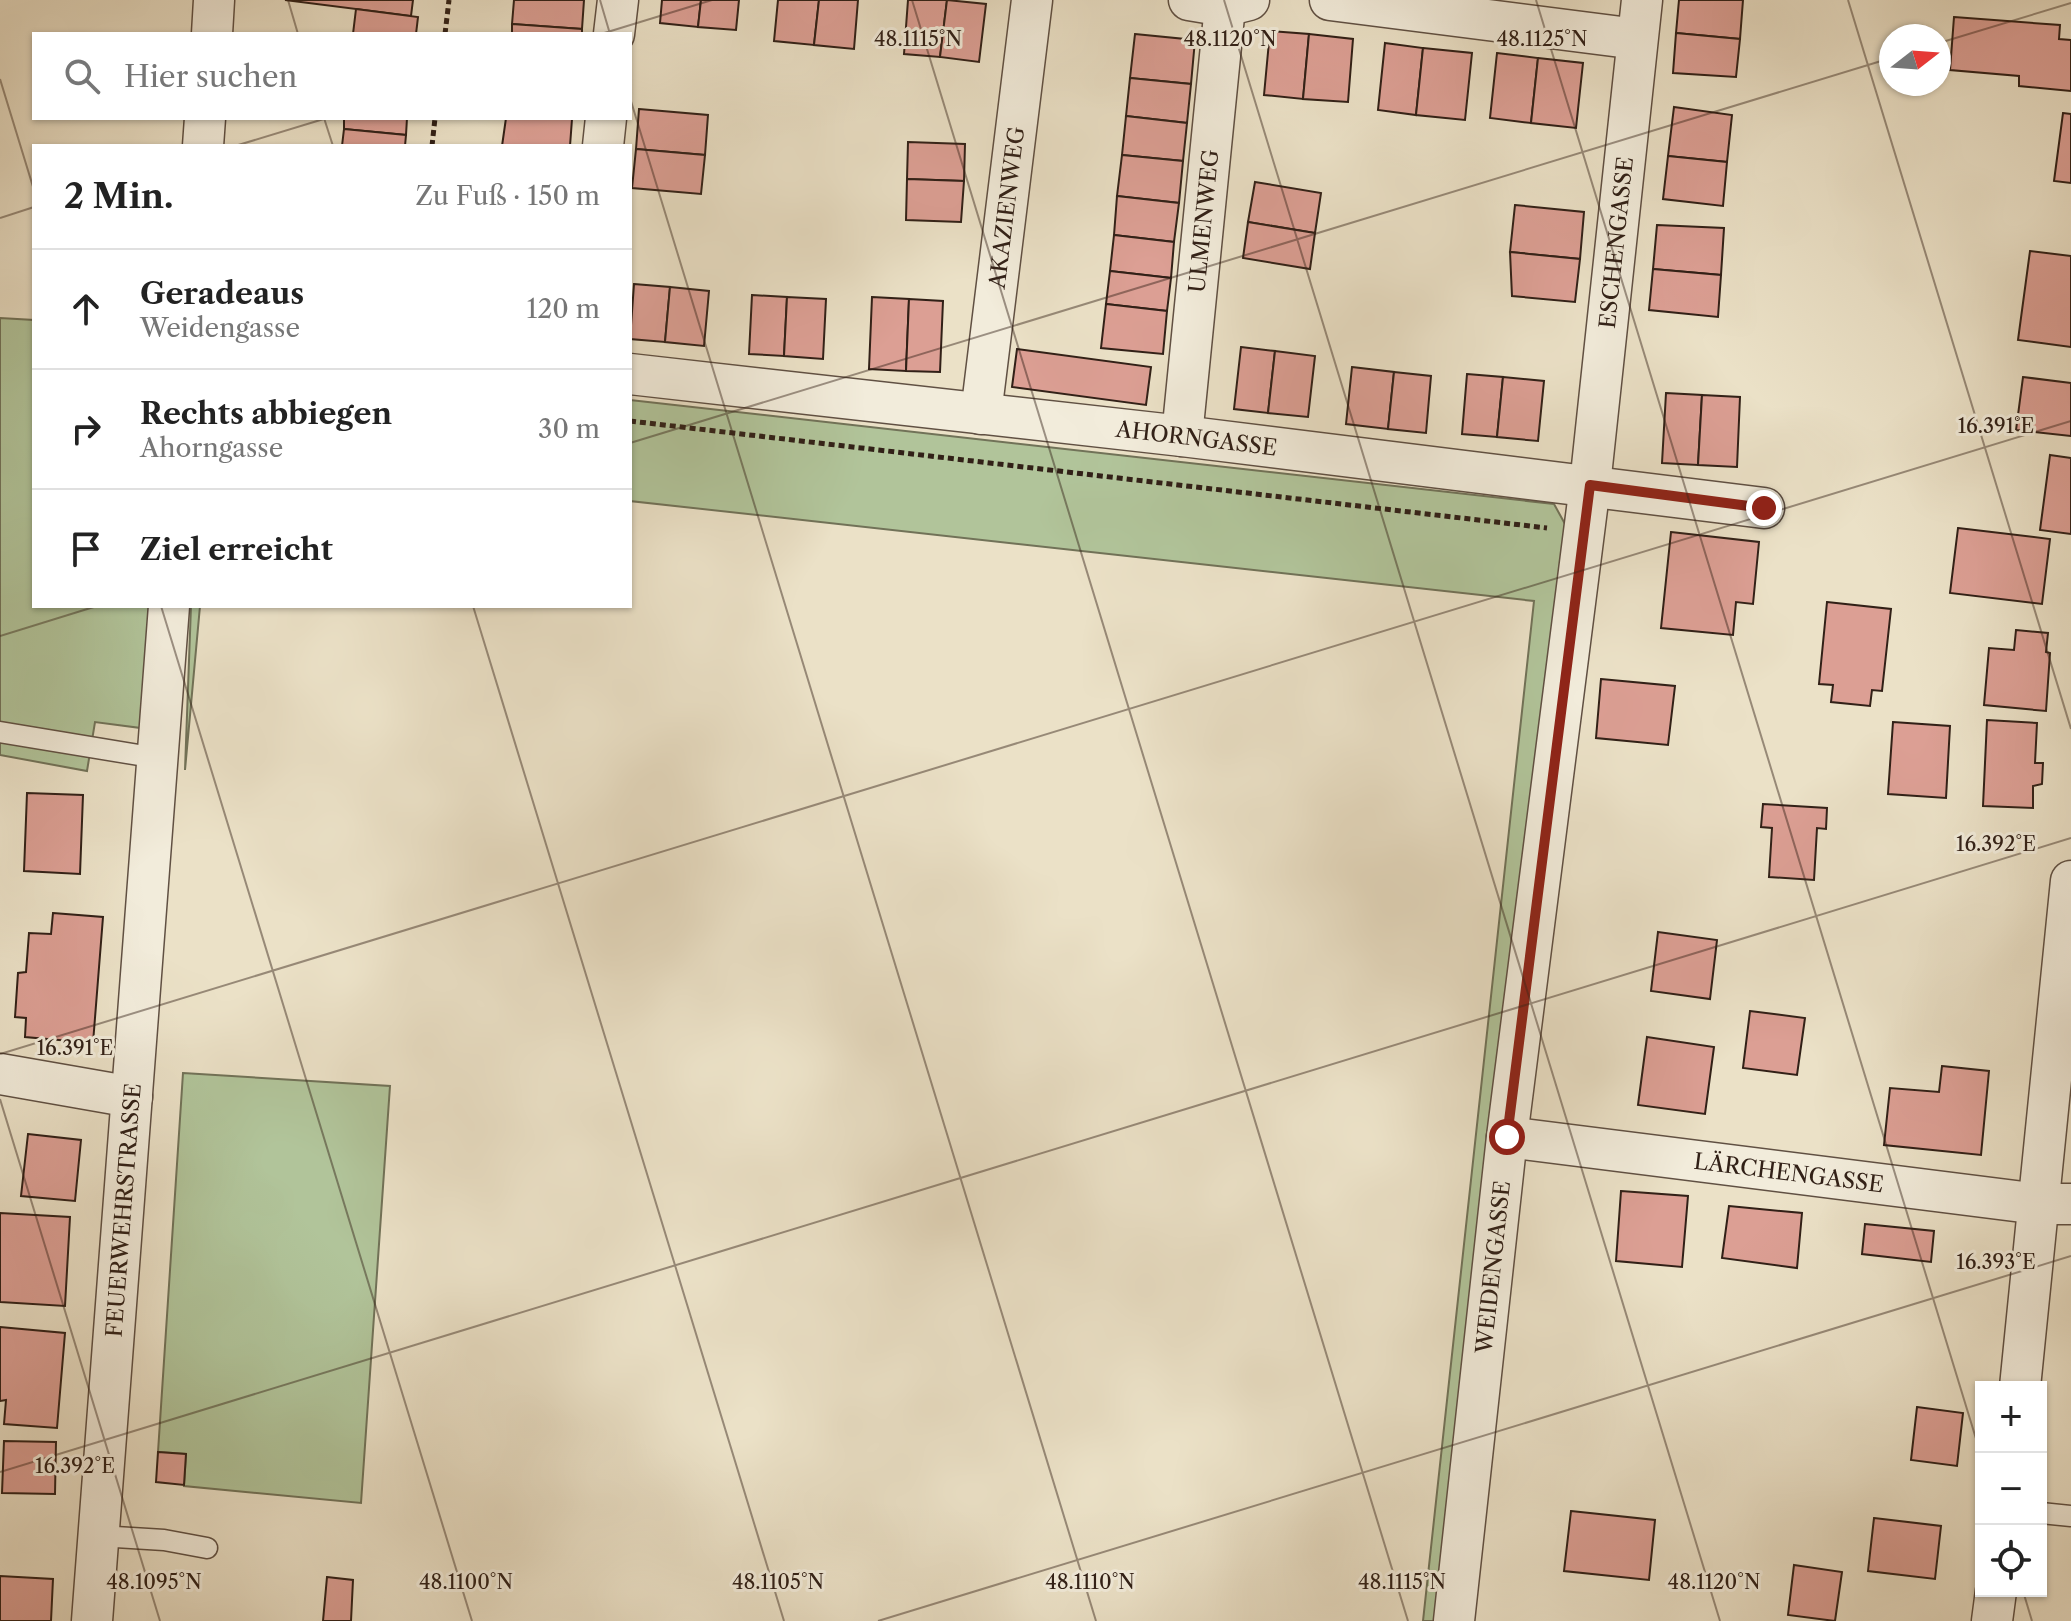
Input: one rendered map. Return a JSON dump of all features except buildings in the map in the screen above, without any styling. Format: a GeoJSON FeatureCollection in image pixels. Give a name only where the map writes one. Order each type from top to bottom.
{"type":"FeatureCollection","features":[{"type":"Feature","properties":{"kind":"street"},"geometry":{"type":"LineString","coordinates":[[212,32],[214,0]]}},
{"type":"Feature","properties":{"kind":"street"},"geometry":{"type":"LineString","coordinates":[[614,32],[618,0]]}},
{"type":"Feature","properties":{"kind":"street","name":"AKAZIENWEG"},"geometry":{"type":"LineString","coordinates":[[981,414],[1032,0]]}},
{"type":"Feature","properties":{"kind":"street"},"geometry":{"type":"LineString","coordinates":[[1330,0],[1637,39]]}},
{"type":"Feature","properties":{"kind":"street","name":"ESCHENGASSE"},"geometry":{"type":"LineString","coordinates":[[1590,485],[1642,0]]}},
{"type":"Feature","properties":{"kind":"street","name":"ULMENWEG"},"geometry":{"type":"LineString","coordinates":[[1182,436],[1221,2]]}},
{"type":"Feature","properties":{"kind":"street"},"geometry":{"type":"LineString","coordinates":[[203,144],[205,120]]}},
{"type":"Feature","properties":{"kind":"street"},"geometry":{"type":"LineString","coordinates":[[603,144],[606,120]]}},
{"type":"Feature","properties":{"kind":"street","name":"AHORNGASSE"},"geometry":{"type":"LineString","coordinates":[[632,374],[1182,436],[1764,508]]}},
{"type":"Feature","properties":{"kind":"street","name":"WEIDENGASSE"},"geometry":{"type":"LineString","coordinates":[[1454,1621],[1507,1137],[1590,485]]}},
{"type":"Feature","properties":{"kind":"street","name":"FEUERWEHRSTRASSE"},"geometry":{"type":"LineString","coordinates":[[92,1621],[169,608]]}},
{"type":"Feature","properties":{"kind":"street"},"geometry":{"type":"LineString","coordinates":[[2021,1381],[2055,1204],[2071,881]]}},
{"type":"Feature","properties":{"kind":"street"},"geometry":{"type":"LineString","coordinates":[[0,1074],[132,1097]]}},
{"type":"Feature","properties":{"kind":"street","name":"LÄRCHENGASSE"},"geometry":{"type":"LineString","coordinates":[[1507,1137],[2055,1204]]}},
{"type":"Feature","properties":{"kind":"street"},"geometry":{"type":"LineString","coordinates":[[1992,1621],[1995,1597]]}},
{"type":"Feature","properties":{"kind":"lane"},"geometry":{"type":"LineString","coordinates":[[0,732],[157,758]]}},
{"type":"Feature","properties":{"kind":"lane"},"geometry":{"type":"LineString","coordinates":[[2047,1514],[2071,1516]]}},
{"type":"Feature","properties":{"kind":"lane"},"geometry":{"type":"LineString","coordinates":[[99,1536],[164,1540],[207,1548]]}},
{"type":"Feature","properties":{"kind":"path"},"geometry":{"type":"LineString","coordinates":[[445,32],[449,0]]}},
{"type":"Feature","properties":{"kind":"path"},"geometry":{"type":"LineString","coordinates":[[432,144],[435,120]]}},
{"type":"Feature","properties":{"kind":"path"},"geometry":{"type":"LineString","coordinates":[[632,421],[1582,532]]}},
{"type":"Feature","properties":{"kind":"green space"},"geometry":{"type":"Polygon","coordinates":[[[0,318],[32,320],[32,608],[152,608],[141,728],[95,722],[87,771],[0,755],[0,318]]]}},
{"type":"Feature","properties":{"kind":"green space"},"geometry":{"type":"Polygon","coordinates":[[[632,400],[1554,504],[1565,524],[1443,1621],[1423,1621],[1534,601],[632,501],[632,400]]]}},
{"type":"Feature","properties":{"kind":"green space"},"geometry":{"type":"Polygon","coordinates":[[[191,608],[200,608],[185,770],[191,608]]]}},
{"type":"Feature","properties":{"kind":"green space"},"geometry":{"type":"Polygon","coordinates":[[[183,1073],[390,1086],[361,1503],[184,1486],[186,1454],[158,1452],[183,1073]]]}},
{"type":"Feature","properties":{"kind":"route"},"geometry":{"type":"LineString","coordinates":[[1507,1137],[1590,485],[1764,508]]}}]}
